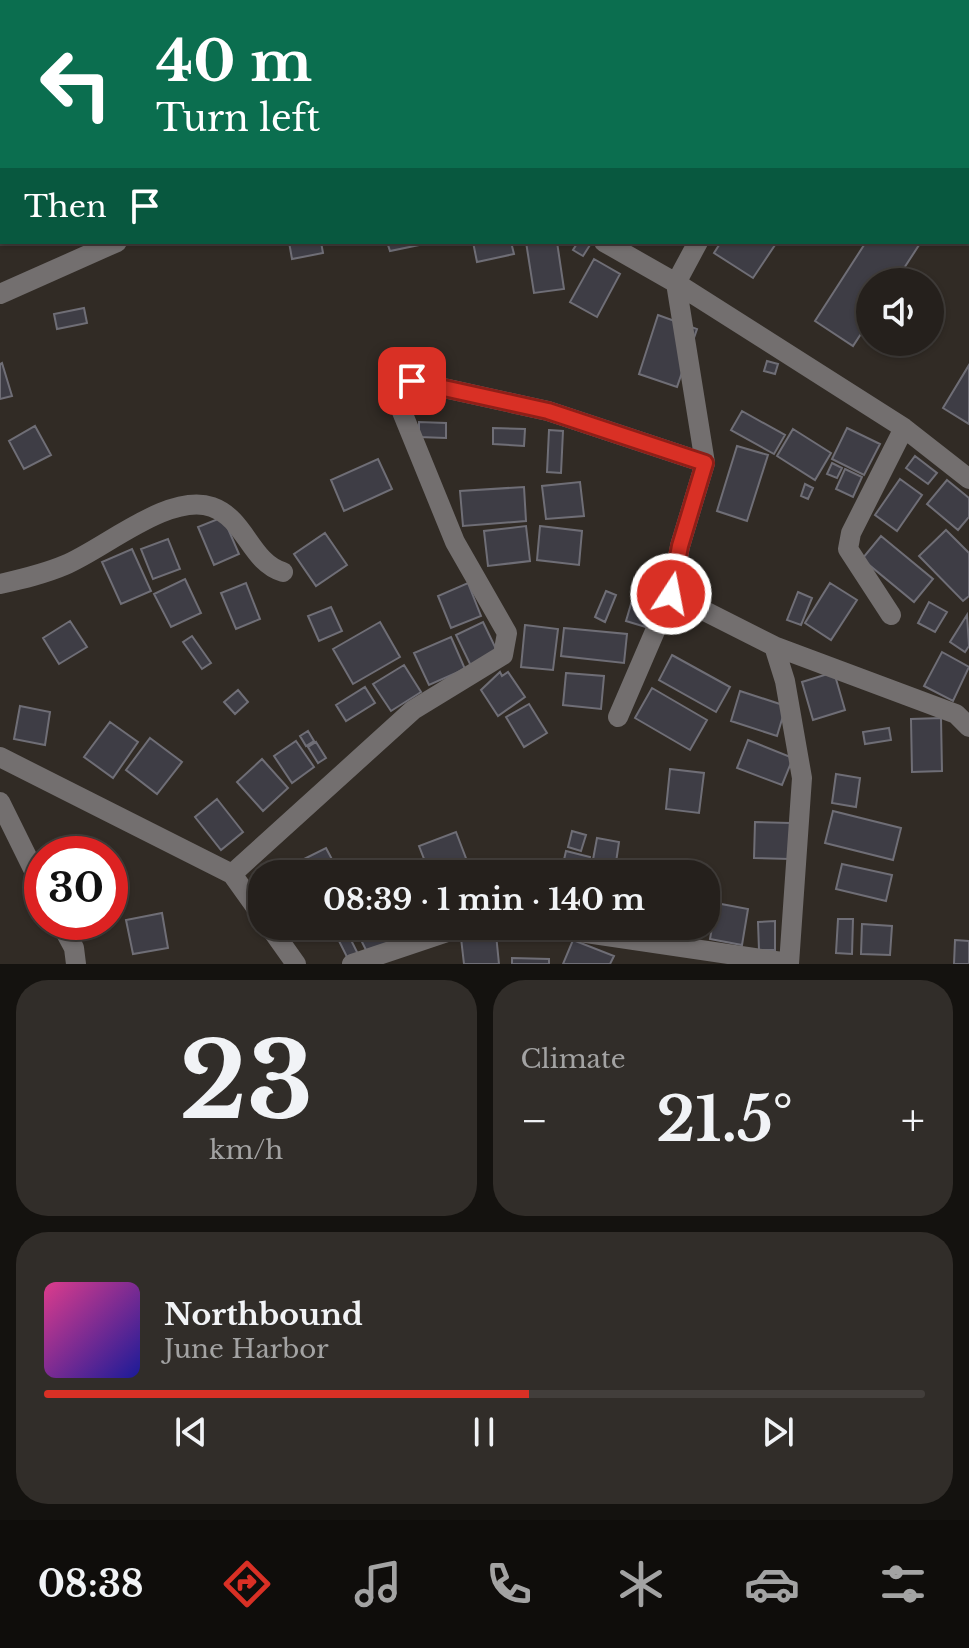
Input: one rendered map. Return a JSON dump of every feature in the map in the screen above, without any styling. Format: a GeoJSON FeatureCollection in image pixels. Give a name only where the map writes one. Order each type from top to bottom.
{"type":"FeatureCollection","features":[{"type":"Feature","properties":{"kind":"street"},"geometry":{"type":"LineString","coordinates":[[0,294],[112,244]]}},
{"type":"Feature","properties":{"kind":"street"},"geometry":{"type":"LineString","coordinates":[[608,244],[676,283],[904,428],[969,479]]}},
{"type":"Feature","properties":{"kind":"street"},"geometry":{"type":"LineString","coordinates":[[618,717],[671,594],[680,546],[705,463],[676,283],[697,244]]}},
{"type":"Feature","properties":{"kind":"street"},"geometry":{"type":"LineString","coordinates":[[232,874],[413,710],[503,655],[507,633],[455,542],[398,402],[401,389],[412,381],[548,411],[705,463]]}},
{"type":"Feature","properties":{"kind":"street"},"geometry":{"type":"LineString","coordinates":[[891,615],[848,549],[851,533],[904,428]]}},
{"type":"Feature","properties":{"kind":"street"},"geometry":{"type":"LineString","coordinates":[[0,584],[66,565],[148,519],[185,506],[212,507],[237,525],[268,567],[283,572]]}},
{"type":"Feature","properties":{"kind":"street"},"geometry":{"type":"LineString","coordinates":[[671,594],[774,646],[956,714],[969,727]]}},
{"type":"Feature","properties":{"kind":"street"},"geometry":{"type":"LineString","coordinates":[[634,940],[789,963],[802,778],[785,681],[774,646]]}},
{"type":"Feature","properties":{"kind":"street"},"geometry":{"type":"LineString","coordinates":[[0,757],[232,874],[248,896]]}},
{"type":"Feature","properties":{"kind":"street"},"geometry":{"type":"LineString","coordinates":[[0,802],[24,851]]}},
{"type":"Feature","properties":{"kind":"street"},"geometry":{"type":"LineString","coordinates":[[70,940],[76,964]]}},
{"type":"Feature","properties":{"kind":"street"},"geometry":{"type":"LineString","coordinates":[[279,940],[296,964]]}},
{"type":"Feature","properties":{"kind":"street"},"geometry":{"type":"LineString","coordinates":[[352,964],[423,940]]}},
{"type":"Feature","properties":{"kind":"building"},"geometry":{"type":"Polygon","coordinates":[[[289,244],[321,244],[323,253],[292,259],[289,244]]]}},
{"type":"Feature","properties":{"kind":"building"},"geometry":{"type":"Polygon","coordinates":[[[388,244],[424,244],[390,251],[388,244]]]}},
{"type":"Feature","properties":{"kind":"building"},"geometry":{"type":"Polygon","coordinates":[[[473,244],[512,244],[514,254],[477,262],[473,244]]]}},
{"type":"Feature","properties":{"kind":"building"},"geometry":{"type":"Polygon","coordinates":[[[526,244],[557,244],[564,289],[534,293],[526,244]]]}},
{"type":"Feature","properties":{"kind":"building"},"geometry":{"type":"Polygon","coordinates":[[[577,244],[590,245],[583,256],[573,250],[577,244]]]}},
{"type":"Feature","properties":{"kind":"building"},"geometry":{"type":"Polygon","coordinates":[[[720,244],[776,244],[753,278],[714,253],[720,244]]]}},
{"type":"Feature","properties":{"kind":"building"},"geometry":{"type":"Polygon","coordinates":[[[865,244],[920,244],[904,268],[856,268],[856,341],[853,346],[815,321],[865,244]]]}},
{"type":"Feature","properties":{"kind":"building"},"geometry":{"type":"Polygon","coordinates":[[[594,259],[620,274],[597,317],[570,302],[594,259]]]}},
{"type":"Feature","properties":{"kind":"building"},"geometry":{"type":"Polygon","coordinates":[[[84,308],[87,323],[57,329],[54,314],[84,308]]]}},
{"type":"Feature","properties":{"kind":"building"},"geometry":{"type":"Polygon","coordinates":[[[658,315],[697,329],[677,387],[639,374],[658,315]]]}},
{"type":"Feature","properties":{"kind":"building"},"geometry":{"type":"Polygon","coordinates":[[[767,361],[778,364],[775,374],[764,371],[767,361]]]}},
{"type":"Feature","properties":{"kind":"building"},"geometry":{"type":"Polygon","coordinates":[[[0,364],[12,396],[0,399],[0,364]]]}},
{"type":"Feature","properties":{"kind":"building"},"geometry":{"type":"Polygon","coordinates":[[[969,365],[969,424],[943,408],[969,365]]]}},
{"type":"Feature","properties":{"kind":"building"},"geometry":{"type":"Polygon","coordinates":[[[742,411],[785,435],[774,454],[731,430],[742,411]]]}},
{"type":"Feature","properties":{"kind":"building"},"geometry":{"type":"Polygon","coordinates":[[[419,422],[446,423],[446,438],[419,437],[419,422]]]}},
{"type":"Feature","properties":{"kind":"building"},"geometry":{"type":"Polygon","coordinates":[[[35,426],[51,455],[24,469],[9,441],[35,426]]]}},
{"type":"Feature","properties":{"kind":"building"},"geometry":{"type":"Polygon","coordinates":[[[493,428],[525,429],[524,446],[493,444],[493,428]]]}},
{"type":"Feature","properties":{"kind":"building"},"geometry":{"type":"Polygon","coordinates":[[[847,428],[880,444],[864,475],[832,459],[847,428]]]}},
{"type":"Feature","properties":{"kind":"building"},"geometry":{"type":"Polygon","coordinates":[[[793,429],[831,453],[815,480],[777,456],[793,429]]]}},
{"type":"Feature","properties":{"kind":"building"},"geometry":{"type":"Polygon","coordinates":[[[549,430],[563,431],[561,473],[547,472],[549,430]]]}},
{"type":"Feature","properties":{"kind":"building"},"geometry":{"type":"Polygon","coordinates":[[[737,446],[768,455],[747,521],[717,511],[737,446]]]}},
{"type":"Feature","properties":{"kind":"building"},"geometry":{"type":"Polygon","coordinates":[[[915,456],[937,473],[928,484],[906,468],[915,456]]]}},
{"type":"Feature","properties":{"kind":"building"},"geometry":{"type":"Polygon","coordinates":[[[378,459],[392,489],[344,511],[331,480],[378,459]]]}},
{"type":"Feature","properties":{"kind":"building"},"geometry":{"type":"Polygon","coordinates":[[[832,463],[842,468],[837,478],[827,474],[832,463]]]}},
{"type":"Feature","properties":{"kind":"building"},"geometry":{"type":"Polygon","coordinates":[[[845,469],[862,477],[853,497],[836,489],[845,469]]]}},
{"type":"Feature","properties":{"kind":"building"},"geometry":{"type":"Polygon","coordinates":[[[900,479],[922,495],[897,531],[875,515],[900,479]]]}},
{"type":"Feature","properties":{"kind":"building"},"geometry":{"type":"Polygon","coordinates":[[[947,480],[969,498],[969,517],[958,530],[927,504],[947,480]]]}},
{"type":"Feature","properties":{"kind":"building"},"geometry":{"type":"Polygon","coordinates":[[[580,482],[584,516],[546,519],[542,486],[580,482]]]}},
{"type":"Feature","properties":{"kind":"building"},"geometry":{"type":"Polygon","coordinates":[[[805,484],[813,488],[808,499],[801,496],[805,484]]]}},
{"type":"Feature","properties":{"kind":"building"},"geometry":{"type":"Polygon","coordinates":[[[524,487],[526,521],[463,526],[460,491],[524,487]]]}},
{"type":"Feature","properties":{"kind":"building"},"geometry":{"type":"Polygon","coordinates":[[[223,517],[239,554],[214,565],[198,527],[223,517]]]}},
{"type":"Feature","properties":{"kind":"building"},"geometry":{"type":"Polygon","coordinates":[[[526,526],[530,561],[488,566],[484,531],[526,526]]]}},
{"type":"Feature","properties":{"kind":"building"},"geometry":{"type":"Polygon","coordinates":[[[540,526],[582,531],[579,565],[537,560],[540,526]]]}},
{"type":"Feature","properties":{"kind":"building"},"geometry":{"type":"Polygon","coordinates":[[[946,530],[969,553],[969,596],[963,601],[919,556],[946,530]]]}},
{"type":"Feature","properties":{"kind":"building"},"geometry":{"type":"Polygon","coordinates":[[[325,533],[347,565],[316,586],[294,554],[325,533]]]}},
{"type":"Feature","properties":{"kind":"building"},"geometry":{"type":"Polygon","coordinates":[[[881,536],[933,579],[914,602],[862,559],[881,536]]]}},
{"type":"Feature","properties":{"kind":"building"},"geometry":{"type":"Polygon","coordinates":[[[168,539],[180,569],[153,579],[141,549],[168,539]]]}},
{"type":"Feature","properties":{"kind":"building"},"geometry":{"type":"Polygon","coordinates":[[[132,549],[151,591],[121,604],[102,562],[132,549]]]}},
{"type":"Feature","properties":{"kind":"building"},"geometry":{"type":"Polygon","coordinates":[[[185,579],[201,613],[171,627],[154,594],[185,579]]]}},
{"type":"Feature","properties":{"kind":"building"},"geometry":{"type":"Polygon","coordinates":[[[246,583],[260,619],[236,629],[221,593],[246,583]]]}},
{"type":"Feature","properties":{"kind":"building"},"geometry":{"type":"Polygon","coordinates":[[[468,583],[481,616],[451,628],[438,596],[468,583]]]}},
{"type":"Feature","properties":{"kind":"building"},"geometry":{"type":"Polygon","coordinates":[[[830,583],[857,600],[831,640],[805,623],[830,583]]]}},
{"type":"Feature","properties":{"kind":"building"},"geometry":{"type":"Polygon","coordinates":[[[606,591],[616,595],[605,622],[595,617],[606,591]]]}},
{"type":"Feature","properties":{"kind":"building"},"geometry":{"type":"Polygon","coordinates":[[[798,592],[812,598],[801,625],[787,620],[798,592]]]}},
{"type":"Feature","properties":{"kind":"building"},"geometry":{"type":"Polygon","coordinates":[[[929,602],[947,612],[935,632],[918,623],[929,602]]]}},
{"type":"Feature","properties":{"kind":"building"},"geometry":{"type":"Polygon","coordinates":[[[631,604],[654,611],[649,628],[626,621],[631,604]]]}},
{"type":"Feature","properties":{"kind":"building"},"geometry":{"type":"Polygon","coordinates":[[[331,607],[342,631],[319,641],[308,616],[331,607]]]}},
{"type":"Feature","properties":{"kind":"building"},"geometry":{"type":"Polygon","coordinates":[[[967,615],[969,646],[965,652],[950,642],[967,615]]]}},
{"type":"Feature","properties":{"kind":"building"},"geometry":{"type":"Polygon","coordinates":[[[70,621],[87,647],[59,664],[43,638],[70,621]]]}},
{"type":"Feature","properties":{"kind":"building"},"geometry":{"type":"Polygon","coordinates":[[[380,622],[400,657],[353,684],[333,649],[380,622]]]}},
{"type":"Feature","properties":{"kind":"building"},"geometry":{"type":"Polygon","coordinates":[[[483,622],[498,653],[471,666],[456,635],[483,622]]]}},
{"type":"Feature","properties":{"kind":"building"},"geometry":{"type":"Polygon","coordinates":[[[525,625],[558,629],[553,670],[521,667],[525,625]]]}},
{"type":"Feature","properties":{"kind":"building"},"geometry":{"type":"Polygon","coordinates":[[[564,628],[627,634],[624,663],[561,656],[564,628]]]}},
{"type":"Feature","properties":{"kind":"building"},"geometry":{"type":"Polygon","coordinates":[[[192,636],[211,663],[202,669],[183,642],[192,636]]]}},
{"type":"Feature","properties":{"kind":"building"},"geometry":{"type":"Polygon","coordinates":[[[451,637],[465,669],[429,685],[414,653],[451,637]]]}},
{"type":"Feature","properties":{"kind":"building"},"geometry":{"type":"Polygon","coordinates":[[[942,652],[969,667],[953,701],[924,686],[942,652]]]}},
{"type":"Feature","properties":{"kind":"building"},"geometry":{"type":"Polygon","coordinates":[[[672,655],[730,687],[716,712],[659,680],[672,655]]]}},
{"type":"Feature","properties":{"kind":"building"},"geometry":{"type":"Polygon","coordinates":[[[404,665],[421,692],[391,711],[373,684],[404,665]]]}},
{"type":"Feature","properties":{"kind":"building"},"geometry":{"type":"Polygon","coordinates":[[[500,672],[502,676],[508,672],[525,697],[498,716],[481,690],[500,672]]]}},
{"type":"Feature","properties":{"kind":"building"},"geometry":{"type":"Polygon","coordinates":[[[834,672],[845,710],[813,720],[802,682],[834,672]]]}},
{"type":"Feature","properties":{"kind":"building"},"geometry":{"type":"Polygon","coordinates":[[[566,673],[604,676],[601,709],[563,705],[566,673]]]}},
{"type":"Feature","properties":{"kind":"building"},"geometry":{"type":"Polygon","coordinates":[[[365,687],[375,703],[346,721],[336,705],[365,687]]]}},
{"type":"Feature","properties":{"kind":"building"},"geometry":{"type":"Polygon","coordinates":[[[652,688],[707,720],[690,750],[635,718],[652,688]]]}},
{"type":"Feature","properties":{"kind":"building"},"geometry":{"type":"Polygon","coordinates":[[[238,690],[248,702],[235,714],[224,702],[238,690]]]}},
{"type":"Feature","properties":{"kind":"building"},"geometry":{"type":"Polygon","coordinates":[[[740,691],[786,706],[777,736],[731,721],[740,691]]]}},
{"type":"Feature","properties":{"kind":"building"},"geometry":{"type":"Polygon","coordinates":[[[529,704],[547,733],[524,747],[506,717],[529,704]]]}},
{"type":"Feature","properties":{"kind":"building"},"geometry":{"type":"Polygon","coordinates":[[[20,706],[50,712],[45,745],[14,739],[20,706]]]}},
{"type":"Feature","properties":{"kind":"building"},"geometry":{"type":"Polygon","coordinates":[[[941,718],[942,771],[912,772],[911,719],[941,718]]]}},
{"type":"Feature","properties":{"kind":"building"},"geometry":{"type":"Polygon","coordinates":[[[110,722],[138,742],[113,778],[84,757],[110,722]]]}},
{"type":"Feature","properties":{"kind":"building"},"geometry":{"type":"Polygon","coordinates":[[[889,728],[891,740],[865,744],[863,732],[889,728]]]}},
{"type":"Feature","properties":{"kind":"building"},"geometry":{"type":"Polygon","coordinates":[[[308,731],[314,741],[306,746],[300,736],[308,731]]]}},
{"type":"Feature","properties":{"kind":"building"},"geometry":{"type":"Polygon","coordinates":[[[150,738],[182,762],[157,794],[126,770],[150,738]]]}},
{"type":"Feature","properties":{"kind":"building"},"geometry":{"type":"Polygon","coordinates":[[[748,740],[793,758],[782,785],[737,768],[748,740]]]}},
{"type":"Feature","properties":{"kind":"building"},"geometry":{"type":"Polygon","coordinates":[[[296,741],[314,767],[292,783],[274,756],[296,741]]]}},
{"type":"Feature","properties":{"kind":"building"},"geometry":{"type":"Polygon","coordinates":[[[316,742],[326,758],[318,763],[308,747],[316,742]]]}},
{"type":"Feature","properties":{"kind":"building"},"geometry":{"type":"Polygon","coordinates":[[[262,759],[288,788],[263,811],[237,782],[262,759]]]}},
{"type":"Feature","properties":{"kind":"building"},"geometry":{"type":"Polygon","coordinates":[[[670,769],[704,773],[699,813],[666,809],[670,769]]]}},
{"type":"Feature","properties":{"kind":"building"},"geometry":{"type":"Polygon","coordinates":[[[836,774],[860,778],[856,807],[832,803],[836,774]]]}},
{"type":"Feature","properties":{"kind":"building"},"geometry":{"type":"Polygon","coordinates":[[[217,799],[243,832],[221,850],[195,817],[217,799]]]}},
{"type":"Feature","properties":{"kind":"building"},"geometry":{"type":"Polygon","coordinates":[[[833,811],[901,828],[893,860],[825,843],[833,811]]]}},
{"type":"Feature","properties":{"kind":"building"},"geometry":{"type":"Polygon","coordinates":[[[755,822],[790,823],[790,859],[754,858],[755,822]]]}},
{"type":"Feature","properties":{"kind":"building"},"geometry":{"type":"Polygon","coordinates":[[[572,831],[586,835],[581,851],[568,847],[572,831]]]}},
{"type":"Feature","properties":{"kind":"building"},"geometry":{"type":"Polygon","coordinates":[[[456,832],[467,860],[424,860],[419,846],[456,832]]]}},
{"type":"Feature","properties":{"kind":"building"},"geometry":{"type":"Polygon","coordinates":[[[597,838],[619,842],[616,860],[593,860],[597,838]]]}},
{"type":"Feature","properties":{"kind":"building"},"geometry":{"type":"Polygon","coordinates":[[[326,848],[332,860],[302,860],[326,848]]]}},
{"type":"Feature","properties":{"kind":"building"},"geometry":{"type":"Polygon","coordinates":[[[566,851],[590,857],[590,860],[564,860],[566,851]]]}},
{"type":"Feature","properties":{"kind":"building"},"geometry":{"type":"Polygon","coordinates":[[[842,864],[892,875],[886,901],[836,889],[842,864]]]}},
{"type":"Feature","properties":{"kind":"building"},"geometry":{"type":"Polygon","coordinates":[[[720,904],[748,909],[742,945],[715,940],[720,940],[720,904]]]}},
{"type":"Feature","properties":{"kind":"building"},"geometry":{"type":"Polygon","coordinates":[[[162,913],[168,948],[133,954],[128,920],[162,913]]]}},
{"type":"Feature","properties":{"kind":"building"},"geometry":{"type":"Polygon","coordinates":[[[838,919],[853,919],[852,954],[836,953],[838,919]]]}},
{"type":"Feature","properties":{"kind":"building"},"geometry":{"type":"Polygon","coordinates":[[[775,921],[775,950],[759,950],[758,922],[775,921]]]}},
{"type":"Feature","properties":{"kind":"building"},"geometry":{"type":"Polygon","coordinates":[[[862,924],[892,926],[890,955],[861,954],[862,924]]]}},
{"type":"Feature","properties":{"kind":"building"},"geometry":{"type":"Polygon","coordinates":[[[338,940],[351,940],[358,954],[348,959],[338,940]]]}},
{"type":"Feature","properties":{"kind":"building"},"geometry":{"type":"Polygon","coordinates":[[[361,940],[400,940],[368,954],[361,940]]]}},
{"type":"Feature","properties":{"kind":"building"},"geometry":{"type":"Polygon","coordinates":[[[461,940],[497,940],[499,964],[464,964],[461,940]]]}},
{"type":"Feature","properties":{"kind":"building"},"geometry":{"type":"Polygon","coordinates":[[[573,940],[614,956],[610,964],[563,964],[573,940]]]}},
{"type":"Feature","properties":{"kind":"building"},"geometry":{"type":"Polygon","coordinates":[[[955,940],[969,941],[969,964],[954,964],[955,940]]]}},
{"type":"Feature","properties":{"kind":"building"},"geometry":{"type":"Polygon","coordinates":[[[512,958],[549,959],[549,964],[512,964],[512,958]]]}},
{"type":"Feature","properties":{"kind":"route"},"geometry":{"type":"LineString","coordinates":[[412,381],[548,411],[705,463],[680,546],[671,594]]}}]}
